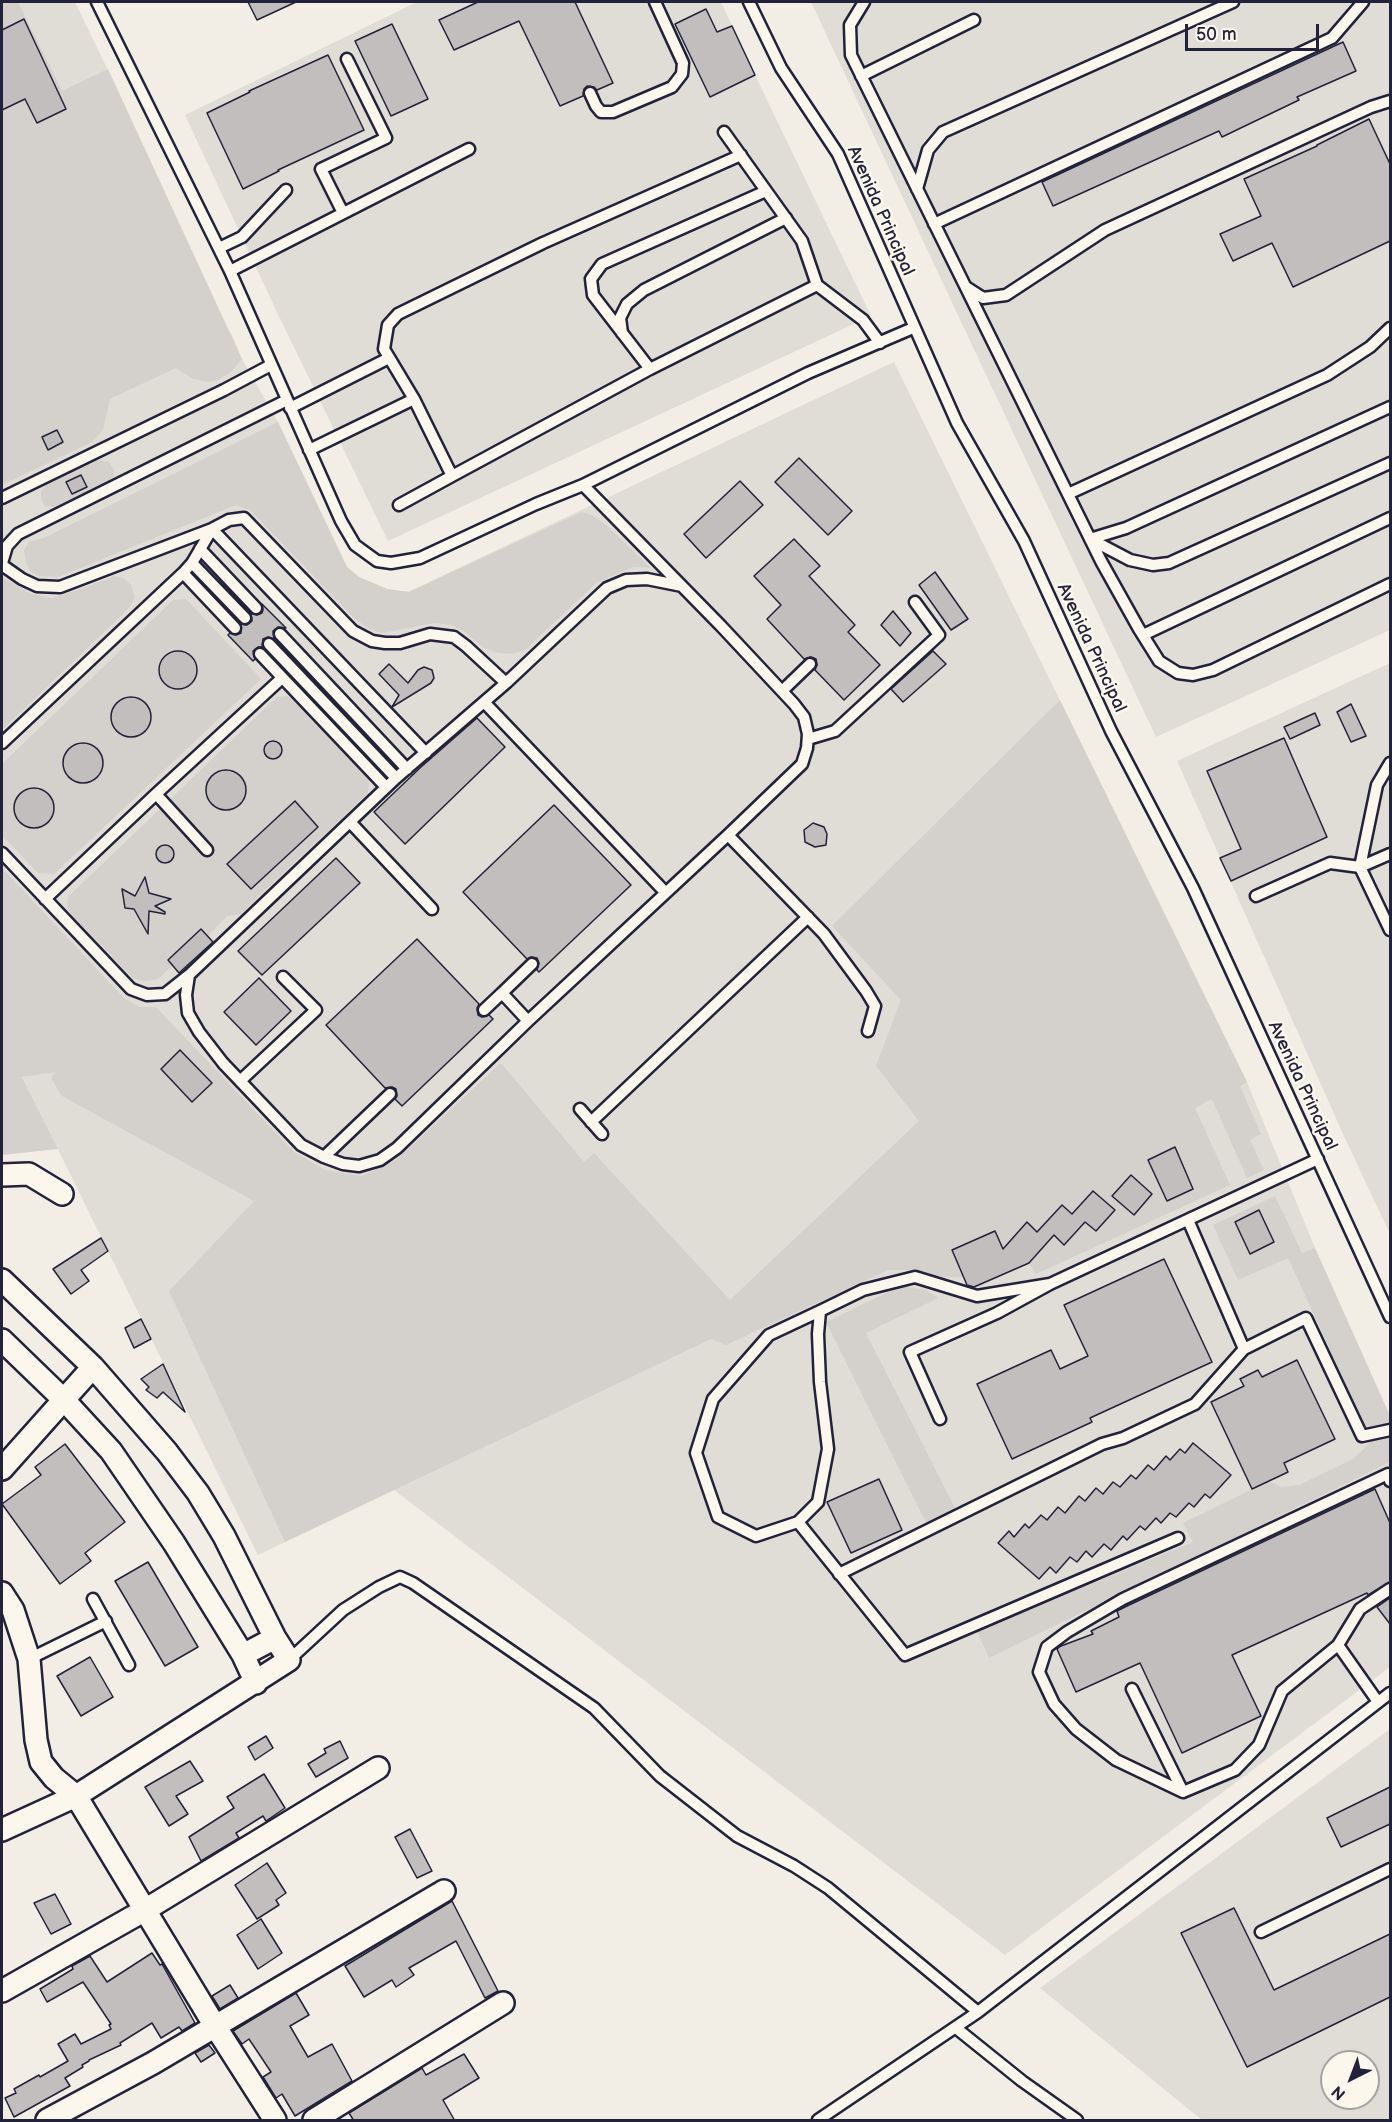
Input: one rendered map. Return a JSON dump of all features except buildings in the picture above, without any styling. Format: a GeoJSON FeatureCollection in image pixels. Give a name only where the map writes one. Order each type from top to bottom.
{"type":"FeatureCollection","features":[{"type":"Feature","properties":{"kind":"street"},"geometry":{"type":"LineString","coordinates":[[2,1175],[29,1174],[62,1194]]}},
{"type":"Feature","properties":{"kind":"street"},"geometry":{"type":"LineString","coordinates":[[2,1280],[93,1367],[167,1452],[198,1493],[224,1536],[275,1638],[290,1660],[76,1796],[2,1830]]}},
{"type":"Feature","properties":{"kind":"street"},"geometry":{"type":"LineString","coordinates":[[2,1340],[65,1401],[111,1451],[141,1492],[243,1655],[256,1683]]}},
{"type":"Feature","properties":{"kind":"street"},"geometry":{"type":"LineString","coordinates":[[2,1469],[93,1367]]}},
{"type":"Feature","properties":{"kind":"street"},"geometry":{"type":"LineString","coordinates":[[2,1593],[13,1610],[29,1659],[36,1740],[41,1762],[54,1778],[76,1796],[274,2121]]}},
{"type":"Feature","properties":{"kind":"street"},"geometry":{"type":"LineString","coordinates":[[243,1655],[275,1638]]}},
{"type":"Feature","properties":{"kind":"street"},"geometry":{"type":"LineString","coordinates":[[2,1991],[145,1910],[378,1768]]}},
{"type":"Feature","properties":{"kind":"street"},"geometry":{"type":"LineString","coordinates":[[47,2121],[153,2063],[444,1891]]}},
{"type":"Feature","properties":{"kind":"street"},"geometry":{"type":"LineString","coordinates":[[314,2121],[503,2003]]}},
{"type":"Feature","properties":{"kind":"lane"},"geometry":{"type":"LineString","coordinates":[[97,2],[230,271],[351,540],[377,561],[391,563],[420,558],[536,504],[583,485],[807,373],[914,328]]}},
{"type":"Feature","properties":{"kind":"lane"},"geometry":{"type":"LineString","coordinates":[[590,93],[596,106],[602,112],[613,112],[672,87],[682,74],[683,63],[655,2]]}},
{"type":"Feature","properties":{"kind":"lane","name":"Avenida Principal"},"geometry":{"type":"LineString","coordinates":[[749,2],[781,68],[838,154],[957,423],[1024,542],[1111,731],[1193,888],[1390,1317]]}},
{"type":"Feature","properties":{"kind":"lane"},"geometry":{"type":"LineString","coordinates":[[864,2],[850,26],[851,55],[1090,539],[1160,661],[1178,673],[1193,675],[1212,670],[1390,584]]}},
{"type":"Feature","properties":{"kind":"lane"},"geometry":{"type":"LineString","coordinates":[[917,189],[928,150],[943,132],[1233,2]]}},
{"type":"Feature","properties":{"kind":"lane"},"geometry":{"type":"LineString","coordinates":[[934,224],[1332,38],[1362,2]]}},
{"type":"Feature","properties":{"kind":"lane"},"geometry":{"type":"LineString","coordinates":[[861,76],[974,20]]}},
{"type":"Feature","properties":{"kind":"lane"},"geometry":{"type":"LineString","coordinates":[[342,213],[321,169],[386,138],[347,59]]}},
{"type":"Feature","properties":{"kind":"lane"},"geometry":{"type":"LineString","coordinates":[[965,286],[983,298],[1006,295],[1105,230],[1371,107],[1390,101]]}},
{"type":"Feature","properties":{"kind":"lane"},"geometry":{"type":"LineString","coordinates":[[724,132],[802,241],[817,285],[863,320],[880,342]]}},
{"type":"Feature","properties":{"kind":"lane"},"geometry":{"type":"LineString","coordinates":[[230,271],[469,149]]}},
{"type":"Feature","properties":{"kind":"lane"},"geometry":{"type":"LineString","coordinates":[[452,476],[414,399],[384,349],[388,325],[398,314],[543,243],[741,155]]}},
{"type":"Feature","properties":{"kind":"lane"},"geometry":{"type":"LineString","coordinates":[[219,248],[242,237],[286,190]]}},
{"type":"Feature","properties":{"kind":"lane"},"geometry":{"type":"LineString","coordinates":[[650,369],[593,295],[591,279],[602,264],[766,191]]}},
{"type":"Feature","properties":{"kind":"lane"},"geometry":{"type":"LineString","coordinates":[[622,333],[620,318],[627,304],[644,290],[786,218]]}},
{"type":"Feature","properties":{"kind":"lane"},"geometry":{"type":"LineString","coordinates":[[399,505],[650,369],[817,285]]}},
{"type":"Feature","properties":{"kind":"lane"},"geometry":{"type":"LineString","coordinates":[[1068,494],[1327,375],[1370,347],[1390,328]]}},
{"type":"Feature","properties":{"kind":"lane"},"geometry":{"type":"LineString","coordinates":[[389,358],[18,534],[7,546],[2,564],[22,579],[37,586],[60,587],[212,529],[229,520],[244,518],[353,631],[372,641],[385,644],[430,634],[454,637],[506,683]]}},
{"type":"Feature","properties":{"kind":"lane"},"geometry":{"type":"LineString","coordinates":[[2,498],[271,365]]}},
{"type":"Feature","properties":{"kind":"lane"},"geometry":{"type":"LineString","coordinates":[[309,450],[414,399]]}},
{"type":"Feature","properties":{"kind":"lane"},"geometry":{"type":"LineString","coordinates":[[1090,539],[1126,528],[1390,407]]}},
{"type":"Feature","properties":{"kind":"lane"},"geometry":{"type":"LineString","coordinates":[[1090,539],[1130,560],[1153,565],[1169,563],[1390,463]]}},
{"type":"Feature","properties":{"kind":"lane"},"geometry":{"type":"LineString","coordinates":[[189,975],[186,995],[188,1012],[199,1032],[240,1081],[301,1145],[324,1158],[343,1164],[359,1166],[380,1160],[397,1148],[528,1021],[802,764],[808,739],[804,717],[682,586],[583,485]]}},
{"type":"Feature","properties":{"kind":"lane"},"geometry":{"type":"LineString","coordinates":[[1143,634],[1390,518]]}},
{"type":"Feature","properties":{"kind":"lane"},"geometry":{"type":"LineString","coordinates":[[2,743],[183,573],[212,529]]}},
{"type":"Feature","properties":{"kind":"lane"},"geometry":{"type":"LineString","coordinates":[[212,529],[426,753]]}},
{"type":"Feature","properties":{"kind":"lane"},"geometry":{"type":"LineString","coordinates":[[200,549],[256,608]]}},
{"type":"Feature","properties":{"kind":"lane"},"geometry":{"type":"LineString","coordinates":[[192,562],[245,618]]}},
{"type":"Feature","properties":{"kind":"lane"},"geometry":{"type":"LineString","coordinates":[[183,573],[235,628]]}},
{"type":"Feature","properties":{"kind":"lane"},"geometry":{"type":"LineString","coordinates":[[2,854],[131,990],[147,994],[165,994],[189,975],[396,778],[506,683],[606,588],[626,580],[647,579],[682,586]]}},
{"type":"Feature","properties":{"kind":"lane"},"geometry":{"type":"LineString","coordinates":[[808,739],[835,731],[939,635],[915,602]]}},
{"type":"Feature","properties":{"kind":"lane"},"geometry":{"type":"LineString","coordinates":[[280,634],[407,769]]}},
{"type":"Feature","properties":{"kind":"lane"},"geometry":{"type":"LineString","coordinates":[[269,644],[396,778]]}},
{"type":"Feature","properties":{"kind":"lane"},"geometry":{"type":"LineString","coordinates":[[260,654],[386,788]]}},
{"type":"Feature","properties":{"kind":"lane"},"geometry":{"type":"LineString","coordinates":[[782,691],[810,664]]}},
{"type":"Feature","properties":{"kind":"lane"},"geometry":{"type":"LineString","coordinates":[[45,899],[282,678]]}},
{"type":"Feature","properties":{"kind":"lane"},"geometry":{"type":"LineString","coordinates":[[484,702],[665,892]]}},
{"type":"Feature","properties":{"kind":"lane"},"geometry":{"type":"LineString","coordinates":[[1390,763],[1377,785],[1360,867],[1390,930]]}},
{"type":"Feature","properties":{"kind":"lane"},"geometry":{"type":"LineString","coordinates":[[156,794],[207,850]]}},
{"type":"Feature","properties":{"kind":"lane"},"geometry":{"type":"LineString","coordinates":[[350,822],[432,909]]}},
{"type":"Feature","properties":{"kind":"lane"},"geometry":{"type":"LineString","coordinates":[[728,835],[824,934],[866,991],[874,1006],[868,1031]]}},
{"type":"Feature","properties":{"kind":"lane"},"geometry":{"type":"LineString","coordinates":[[1256,896],[1330,862],[1360,867],[1390,854]]}},
{"type":"Feature","properties":{"kind":"lane"},"geometry":{"type":"LineString","coordinates":[[591,1122],[808,917]]}},
{"type":"Feature","properties":{"kind":"lane"},"geometry":{"type":"LineString","coordinates":[[484,1010],[532,964]]}},
{"type":"Feature","properties":{"kind":"lane"},"geometry":{"type":"LineString","coordinates":[[240,1081],[316,1010],[283,977]]}},
{"type":"Feature","properties":{"kind":"lane"},"geometry":{"type":"LineString","coordinates":[[502,993],[528,1021]]}},
{"type":"Feature","properties":{"kind":"lane"},"geometry":{"type":"LineString","coordinates":[[324,1158],[390,1094]]}},
{"type":"Feature","properties":{"kind":"lane"},"geometry":{"type":"LineString","coordinates":[[580,1110],[602,1134]]}},
{"type":"Feature","properties":{"kind":"lane"},"geometry":{"type":"LineString","coordinates":[[940,1419],[910,1352],[997,1313],[1050,1284],[1318,1159]]}},
{"type":"Feature","properties":{"kind":"lane"},"geometry":{"type":"LineString","coordinates":[[1188,1220],[1244,1349]]}},
{"type":"Feature","properties":{"kind":"lane"},"geometry":{"type":"LineString","coordinates":[[820,1311],[818,1334],[820,1382],[828,1449],[818,1502],[798,1522],[756,1536],[718,1517],[696,1453],[713,1399],[769,1335],[863,1290],[915,1277],[977,1296],[1050,1284]]}},
{"type":"Feature","properties":{"kind":"lane"},"geometry":{"type":"LineString","coordinates":[[839,1574],[1102,1444],[1124,1438],[1195,1404],[1244,1349],[1306,1318],[1362,1436],[1390,1430]]}},
{"type":"Feature","properties":{"kind":"lane"},"geometry":{"type":"LineString","coordinates":[[1390,1481],[1388,1474],[1123,1599],[1067,1632],[1047,1647],[1040,1672],[1054,1704],[1076,1729],[1116,1760],[1183,1792],[1235,1770],[1259,1745],[1282,1691],[1338,1645],[1360,1609],[1390,1589]]}},
{"type":"Feature","properties":{"kind":"lane"},"geometry":{"type":"LineString","coordinates":[[798,1522],[905,1655],[1178,1538]]}},
{"type":"Feature","properties":{"kind":"lane"},"geometry":{"type":"LineString","coordinates":[[290,1660],[343,1610],[379,1587],[400,1577],[412,1583],[594,1708],[660,1776],[737,1836],[794,1866],[828,1888],[978,2012]]}},
{"type":"Feature","properties":{"kind":"lane"},"geometry":{"type":"LineString","coordinates":[[93,1599],[129,1665]]}},
{"type":"Feature","properties":{"kind":"lane"},"geometry":{"type":"LineString","coordinates":[[29,1659],[106,1621]]}},
{"type":"Feature","properties":{"kind":"lane"},"geometry":{"type":"LineString","coordinates":[[1338,1645],[1378,1702]]}},
{"type":"Feature","properties":{"kind":"lane"},"geometry":{"type":"LineString","coordinates":[[1132,1689],[1183,1792]]}},
{"type":"Feature","properties":{"kind":"lane"},"geometry":{"type":"LineString","coordinates":[[818,2121],[978,2012],[1390,1693]]}},
{"type":"Feature","properties":{"kind":"lane"},"geometry":{"type":"LineString","coordinates":[[1261,1932],[1389,1872]]}},
{"type":"Feature","properties":{"kind":"lane"},"geometry":{"type":"LineString","coordinates":[[956,2028],[1022,2081],[1077,2121]]}},
{"type":"Feature","properties":{"kind":"shaded area"},"geometry":{"type":"Polygon","coordinates":[[[2,2],[75,2],[116,87],[2,139],[2,2]]]}},
{"type":"Feature","properties":{"kind":"shaded area"},"geometry":{"type":"Polygon","coordinates":[[[18,2],[62,91],[108,69],[242,359],[231,372],[218,380],[208,382],[193,379],[176,368],[110,399],[103,430],[92,442],[2,485],[2,4],[18,2]]]}},
{"type":"Feature","properties":{"kind":"shaded area"},"geometry":{"type":"Polygon","coordinates":[[[417,2],[721,2],[871,316],[388,541],[185,115],[417,2]]]}},
{"type":"Feature","properties":{"kind":"shaded area"},"geometry":{"type":"Polygon","coordinates":[[[811,2],[1390,2],[1390,630],[1156,737],[811,2]]]}},
{"type":"Feature","properties":{"kind":"shaded area"},"geometry":{"type":"Polygon","coordinates":[[[231,333],[242,359],[278,422],[347,567],[359,577],[387,589],[408,592],[894,362],[1247,1082],[1315,1248],[1390,1416],[1390,1667],[1005,1955],[394,1490],[258,1555],[2,1036],[2,442],[231,333]]]}},
{"type":"Feature","properties":{"kind":"shaded area"},"geometry":{"type":"Polygon","coordinates":[[[278,422],[347,567],[359,577],[387,589],[409,592],[582,512],[592,515],[606,525],[651,568],[633,567],[596,583],[525,650],[513,654],[498,653],[484,648],[465,632],[452,625],[435,623],[382,633],[371,630],[356,620],[250,510],[236,505],[58,577],[39,576],[30,571],[24,550],[29,542],[46,537],[278,422]]]}},
{"type":"Feature","properties":{"kind":"shaded area"},"geometry":{"type":"Polygon","coordinates":[[[100,460],[108,462],[114,469],[114,476],[107,483],[54,507],[45,506],[41,499],[41,492],[46,484],[100,460]]]}},
{"type":"Feature","properties":{"kind":"shaded area"},"geometry":{"type":"Polygon","coordinates":[[[114,576],[123,578],[131,585],[135,598],[127,610],[2,730],[2,577],[31,594],[52,598],[114,576]]]}},
{"type":"Feature","properties":{"kind":"shaded area"},"geometry":{"type":"Polygon","coordinates":[[[186,599],[261,679],[54,874],[38,873],[2,835],[2,764],[173,600],[186,599]]]}},
{"type":"Feature","properties":{"kind":"shaded area"},"geometry":{"type":"Polygon","coordinates":[[[1390,663],[1390,1234],[1177,761],[1390,663]]]}},
{"type":"Feature","properties":{"kind":"shaded area"},"geometry":{"type":"Polygon","coordinates":[[[287,696],[296,700],[369,776],[368,793],[240,914],[227,916],[208,936],[201,929],[168,960],[173,965],[158,979],[144,981],[133,978],[71,914],[67,907],[68,897],[277,697],[287,696]]]}},
{"type":"Feature","properties":{"kind":"shaded area"},"geometry":{"type":"Polygon","coordinates":[[[1060,700],[1247,1082],[1240,1086],[1261,1134],[1250,1140],[1264,1170],[1247,1178],[1212,1099],[1195,1108],[1230,1185],[1036,1274],[1029,1263],[969,1289],[963,1277],[942,1277],[910,1270],[888,1270],[726,1345],[711,1339],[285,1542],[169,1291],[254,1201],[62,1096],[51,1078],[55,1072],[22,1077],[58,1149],[2,1155],[2,868],[124,998],[140,1007],[156,1007],[294,1152],[325,1170],[362,1176],[396,1160],[501,1063],[584,1162],[594,1153],[730,1300],[919,1121],[876,1066],[901,1000],[832,926],[1060,700]]]}},
{"type":"Feature","properties":{"kind":"shaded area"},"geometry":{"type":"Polygon","coordinates":[[[1275,1196],[1302,1253],[1315,1248],[1390,1416],[1390,1462],[989,1658],[977,1631],[1193,1542],[1183,1523],[1269,1481],[1281,1487],[1299,1485],[1353,1459],[1369,1444],[1365,1426],[1288,1258],[1238,1280],[1213,1225],[1275,1196]]]}},
{"type":"Feature","properties":{"kind":"shaded area"},"geometry":{"type":"Polygon","coordinates":[[[906,1287],[926,1290],[938,1298],[866,1333],[956,1510],[926,1523],[826,1322],[888,1292],[906,1287]]]}},
{"type":"Feature","properties":{"kind":"shaded area"},"geometry":{"type":"Polygon","coordinates":[[[1390,1729],[1390,2120],[1202,2120],[1040,1988],[1390,1729]]]}}]}
